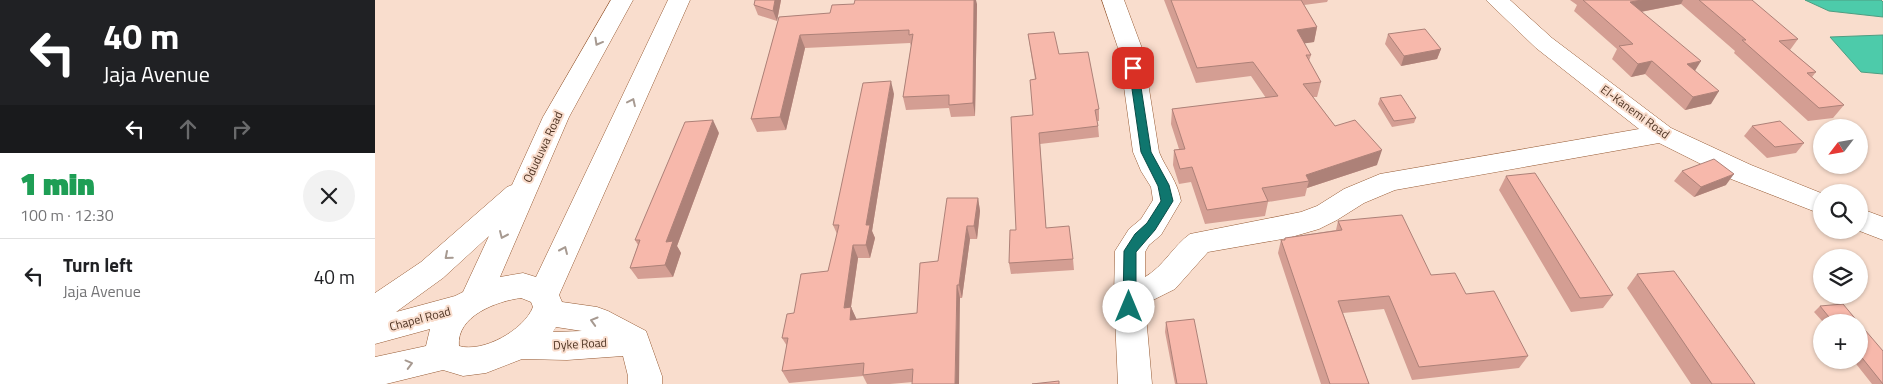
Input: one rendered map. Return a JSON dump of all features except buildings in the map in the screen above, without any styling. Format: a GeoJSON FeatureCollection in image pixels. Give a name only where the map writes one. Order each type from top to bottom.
{"type":"FeatureCollection","features":[{"type":"Feature","properties":{"kind":"street","name":"Oduduwa Road"},"geometry":{"type":"LineString","coordinates":[[469,303],[524,188],[555,117],[622,0]]}},
{"type":"Feature","properties":{"kind":"street"},"geometry":{"type":"LineString","coordinates":[[546,304],[535,288],[515,286],[491,291],[469,303],[452,319],[443,332],[440,344],[443,356],[458,366],[484,365],[498,361],[524,346],[536,335],[546,304],[679,0]]}},
{"type":"Feature","properties":{"kind":"street"},"geometry":{"type":"LineString","coordinates":[[1113,0],[1131,51],[1146,152],[1164,185],[1167,201],[1151,226],[1130,251],[1129,297],[1135,384]]}},
{"type":"Feature","properties":{"kind":"street","name":"El-Kanemi Road"},"geometry":{"type":"LineString","coordinates":[[1497,0],[1544,43],[1663,134],[1741,172],[1813,201]]}},
{"type":"Feature","properties":{"kind":"street"},"geometry":{"type":"LineString","coordinates":[[1129,297],[1142,293],[1168,277],[1187,252],[1200,242],[1288,227],[1309,221],[1327,213],[1354,196],[1390,181],[1663,134]]}},
{"type":"Feature","properties":{"kind":"street"},"geometry":{"type":"LineString","coordinates":[[375,310],[432,270],[524,188]]}},
{"type":"Feature","properties":{"kind":"street"},"geometry":{"type":"LineString","coordinates":[[1868,223],[1883,229]]}},
{"type":"Feature","properties":{"kind":"street","name":"Chapel Road"},"geometry":{"type":"LineString","coordinates":[[375,331],[469,303]]}},
{"type":"Feature","properties":{"kind":"street","name":"Dyke Road"},"geometry":{"type":"LineString","coordinates":[[546,304],[597,320],[635,341]]}},
{"type":"Feature","properties":{"kind":"street"},"geometry":{"type":"LineString","coordinates":[[635,341],[645,376],[645,384]]}},
{"type":"Feature","properties":{"kind":"street","name":"Dyke Road"},"geometry":{"type":"LineString","coordinates":[[524,346],[567,346],[635,341]]}},
{"type":"Feature","properties":{"kind":"street"},"geometry":{"type":"LineString","coordinates":[[375,372],[443,356]]}},
{"type":"Feature","properties":{"kind":"water"},"geometry":{"type":"Polygon","coordinates":[[[1805,0],[1881,0],[1883,2],[1883,17],[1829,11],[1805,0]]]}},
{"type":"Feature","properties":{"kind":"water"},"geometry":{"type":"Polygon","coordinates":[[[1883,35],[1883,74],[1861,72],[1830,37],[1883,35]]]}},
{"type":"Feature","properties":{"kind":"route"},"geometry":{"type":"LineString","coordinates":[[1129,307],[1130,251],[1151,226],[1167,201],[1164,185],[1146,152],[1133,68]]}}]}
